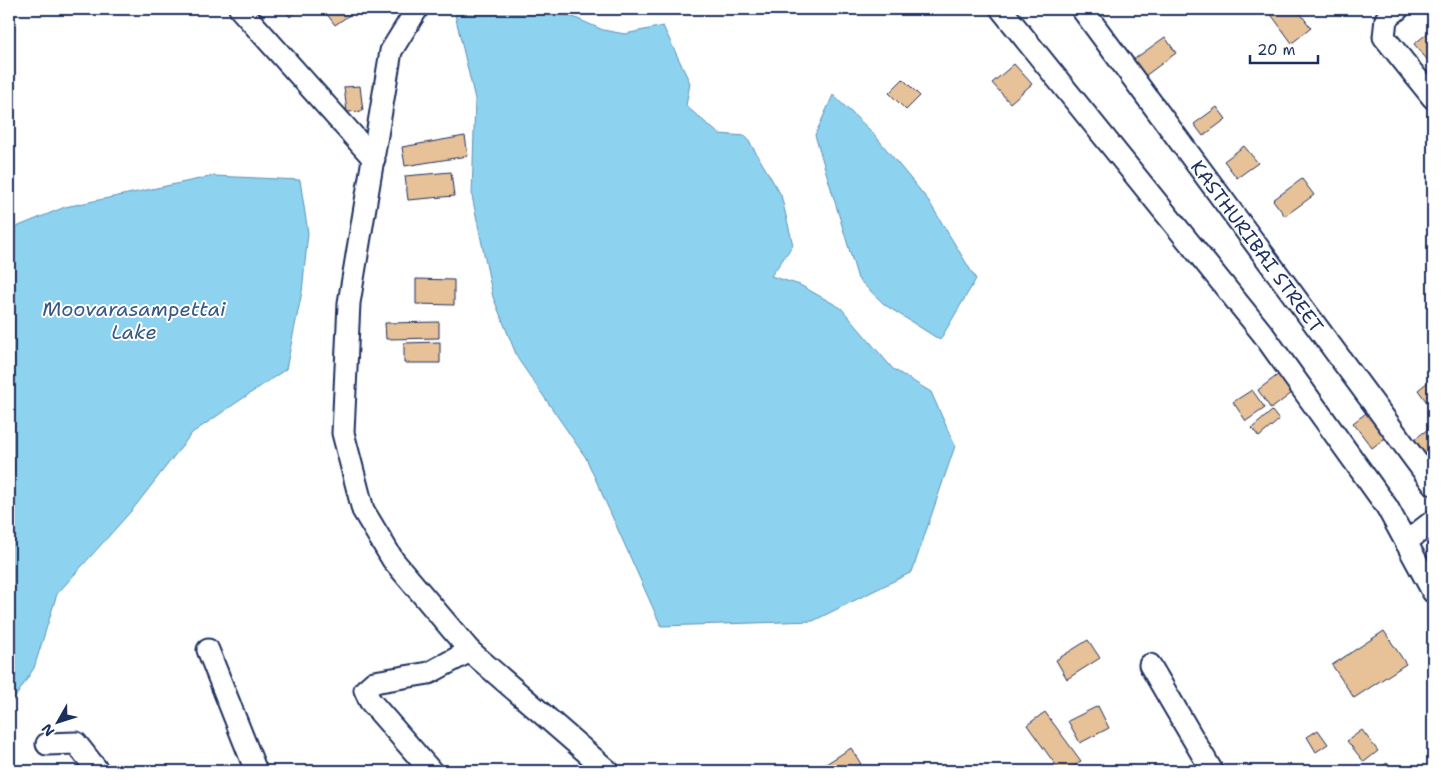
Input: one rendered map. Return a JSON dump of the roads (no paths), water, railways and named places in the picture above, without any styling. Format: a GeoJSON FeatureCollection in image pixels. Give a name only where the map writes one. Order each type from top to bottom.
{"type":"FeatureCollection","features":[{"type":"Feature","properties":{"kind":"street"},"geometry":{"type":"LineString","coordinates":[[240,9],[374,159]]}},
{"type":"Feature","properties":{"kind":"street"},"geometry":{"type":"LineString","coordinates":[[417,9],[391,51],[349,303],[343,433],[363,510],[393,560],[470,651],[601,769]]}},
{"type":"Feature","properties":{"kind":"street"},"geometry":{"type":"LineString","coordinates":[[1001,9],[1263,334],[1387,507],[1433,592]]}},
{"type":"Feature","properties":{"kind":"street","name":"KASTHURIBAI STREET"},"geometry":{"type":"LineString","coordinates":[[1082,9],[1433,484]]}},
{"type":"Feature","properties":{"kind":"street"},"geometry":{"type":"LineString","coordinates":[[1398,9],[1386,19],[1384,37],[1433,98]]}},
{"type":"Feature","properties":{"kind":"street"},"geometry":{"type":"LineString","coordinates":[[1406,542],[1433,521]]}},
{"type":"Feature","properties":{"kind":"street"},"geometry":{"type":"LineString","coordinates":[[208,650],[256,771]]}},
{"type":"Feature","properties":{"kind":"street"},"geometry":{"type":"LineString","coordinates":[[431,771],[370,701],[365,690],[374,682],[428,673],[470,651]]}},
{"type":"Feature","properties":{"kind":"street"},"geometry":{"type":"LineString","coordinates":[[1150,665],[1212,771]]}},
{"type":"Feature","properties":{"kind":"street"},"geometry":{"type":"LineString","coordinates":[[47,744],[76,743],[98,771]]}},
{"type":"Feature","properties":{"kind":"water"},"geometry":{"type":"Polygon","coordinates":[[[462,9],[555,9],[603,30],[625,34],[663,26],[690,83],[686,106],[719,134],[746,136],[781,195],[793,245],[771,276],[800,285],[841,308],[893,369],[931,392],[955,446],[912,572],[813,621],[661,626],[586,458],[518,359],[493,297],[472,196],[475,99],[455,15],[462,9]]]}},
{"type":"Feature","properties":{"kind":"water"},"geometry":{"type":"Polygon","coordinates":[[[833,95],[873,133],[928,200],[976,279],[940,340],[885,305],[858,279],[815,135],[833,95]]]}},
{"type":"Feature","properties":{"kind":"water","name":"Moovarasampettai Lake"},"geometry":{"type":"Polygon","coordinates":[[[214,176],[300,180],[308,233],[302,292],[286,369],[192,433],[133,509],[57,594],[34,668],[9,707],[9,230],[65,207],[214,176]]]}}]}
